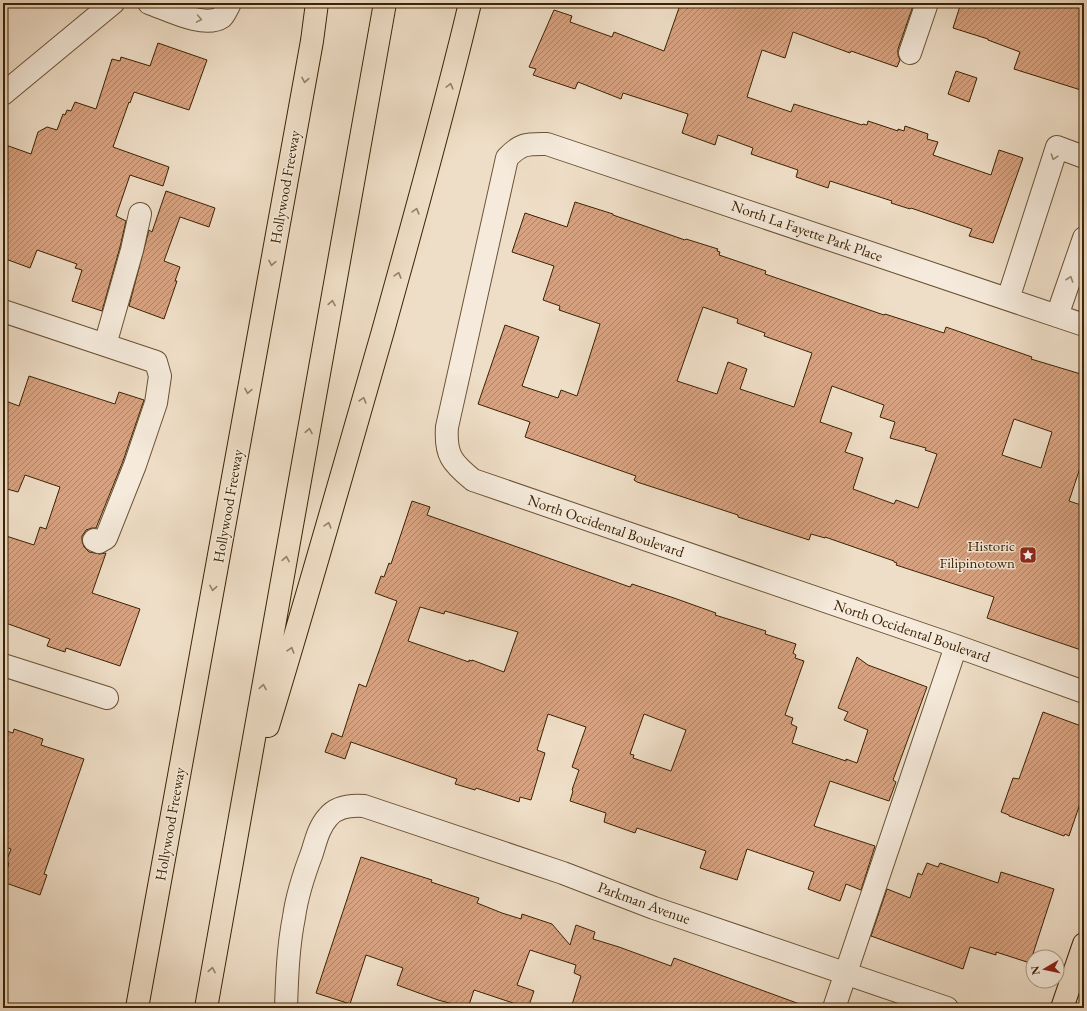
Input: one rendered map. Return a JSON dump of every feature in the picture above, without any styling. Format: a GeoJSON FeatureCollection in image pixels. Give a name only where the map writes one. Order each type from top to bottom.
{"type":"FeatureCollection","features":[{"type":"Feature","properties":{"kind":"main road","name":"Hollywood Freeway"},"geometry":{"type":"LineString","coordinates":[[137,1008],[310,49],[317,3]]}},
{"type":"Feature","properties":{"kind":"main road"},"geometry":{"type":"LineString","coordinates":[[206,1008],[385,3]]}},
{"type":"Feature","properties":{"kind":"main road"},"geometry":{"type":"LineString","coordinates":[[239,821],[327,530],[426,178],[470,3]]}},
{"type":"Feature","properties":{"kind":"main road"},"geometry":{"type":"LineString","coordinates":[[1062,1008],[1084,944]]}},
{"type":"Feature","properties":{"kind":"street"},"geometry":{"type":"LineString","coordinates":[[3,94],[113,3]]}},
{"type":"Feature","properties":{"kind":"street"},"geometry":{"type":"LineString","coordinates":[[149,3],[198,20],[212,21],[223,16],[230,3]]}},
{"type":"Feature","properties":{"kind":"street"},"geometry":{"type":"LineString","coordinates":[[910,53],[927,3]]}},
{"type":"Feature","properties":{"kind":"street","name":"North La Fayette Park Place"},"geometry":{"type":"LineString","coordinates":[[529,144],[547,144],[1084,325]]}},
{"type":"Feature","properties":{"kind":"street","name":"North Occidental Boulevard"},"geometry":{"type":"LineString","coordinates":[[529,144],[516,148],[506,158],[447,427],[448,448],[451,458],[458,468],[473,480],[956,646],[1084,692]]}},
{"type":"Feature","properties":{"kind":"street"},"geometry":{"type":"LineString","coordinates":[[1008,299],[1057,147],[1084,156]]}},
{"type":"Feature","properties":{"kind":"street"},"geometry":{"type":"LineString","coordinates":[[105,346],[132,250],[140,214]]}},
{"type":"Feature","properties":{"kind":"street"},"geometry":{"type":"LineString","coordinates":[[1057,316],[1084,238]]}},
{"type":"Feature","properties":{"kind":"street"},"geometry":{"type":"LineString","coordinates":[[3,311],[156,362],[160,376],[156,403],[135,464],[106,538],[99,542],[94,540]]}},
{"type":"Feature","properties":{"kind":"street"},"geometry":{"type":"LineString","coordinates":[[834,1008],[956,646]]}},
{"type":"Feature","properties":{"kind":"street"},"geometry":{"type":"LineString","coordinates":[[3,665],[107,698]]}},
{"type":"Feature","properties":{"kind":"street","name":"Parkman Avenue"},"geometry":{"type":"LineString","coordinates":[[286,1008],[288,958],[294,916],[304,876],[320,829],[328,816],[340,808],[352,806],[364,806],[563,873],[654,908],[947,1008]]}},
{"type":"Feature","properties":{"kind":"building"},"geometry":{"type":"Polygon","coordinates":[[[690,3],[914,3],[898,49],[900,60],[897,67],[851,51],[850,53],[793,32],[785,58],[762,50],[747,97],[791,112],[794,104],[862,125],[867,125],[868,121],[898,131],[898,129],[904,131],[905,126],[928,134],[927,139],[938,142],[933,155],[991,175],[999,150],[1023,158],[993,243],[969,236],[972,229],[911,208],[910,209],[891,203],[892,201],[830,181],[828,188],[796,177],[798,170],[751,154],[753,148],[718,135],[715,145],[682,133],[688,114],[623,93],[621,99],[578,82],[575,89],[533,75],[536,69],[529,67],[554,10],[572,16],[570,22],[612,37],[614,32],[664,51],[680,5],[688,8],[690,3]]]}},
{"type":"Feature","properties":{"kind":"building"},"geometry":{"type":"Polygon","coordinates":[[[961,3],[1084,3],[1084,91],[1014,69],[1020,52],[988,39],[953,28],[961,3]]]}},
{"type":"Feature","properties":{"kind":"building"},"geometry":{"type":"Polygon","coordinates":[[[158,43],[207,60],[189,110],[134,92],[130,103],[129,102],[113,147],[169,167],[163,186],[130,175],[116,216],[126,221],[102,311],[72,301],[82,270],[75,268],[77,264],[37,250],[30,268],[3,258],[3,144],[31,154],[38,132],[47,127],[57,130],[63,114],[65,115],[67,110],[71,111],[75,102],[96,109],[112,59],[120,61],[121,57],[150,66],[158,43]]]}},
{"type":"Feature","properties":{"kind":"building"},"geometry":{"type":"Polygon","coordinates":[[[956,71],[977,78],[969,102],[948,94],[956,71]]]}},
{"type":"Feature","properties":{"kind":"building"},"geometry":{"type":"Polygon","coordinates":[[[166,191],[215,208],[209,227],[180,217],[164,261],[180,267],[175,281],[177,281],[164,319],[129,306],[149,230],[152,232],[166,191]]]}},
{"type":"Feature","properties":{"kind":"building"},"geometry":{"type":"Polygon","coordinates":[[[575,202],[685,240],[686,239],[718,249],[717,251],[720,252],[719,255],[766,271],[765,274],[884,315],[885,314],[944,333],[946,327],[1032,357],[1031,359],[1084,375],[1084,456],[1069,501],[1084,506],[1084,651],[987,618],[994,597],[896,565],[897,563],[894,561],[825,537],[811,534],[809,540],[637,482],[634,480],[636,476],[525,437],[530,422],[478,404],[505,325],[539,337],[522,386],[558,398],[561,390],[577,396],[600,324],[559,310],[560,306],[543,300],[554,266],[512,252],[525,213],[567,227],[575,202]],[[703,307],[677,381],[717,394],[728,362],[747,369],[740,389],[794,407],[812,353],[764,336],[765,333],[737,323],[738,319],[703,307]],[[832,386],[820,422],[852,433],[845,452],[863,458],[853,489],[894,504],[896,500],[918,508],[937,454],[925,450],[926,448],[890,438],[895,422],[880,417],[884,405],[832,386]],[[1014,419],[1002,455],[1041,468],[1052,432],[1014,419]]]}},
{"type":"Feature","properties":{"kind":"building"},"geometry":{"type":"Polygon","coordinates":[[[29,376],[115,404],[119,392],[144,400],[123,461],[96,528],[86,530],[82,536],[84,547],[89,552],[100,554],[106,553],[92,593],[140,609],[120,666],[66,648],[65,652],[47,646],[50,639],[3,622],[3,535],[34,545],[40,527],[46,529],[60,487],[25,475],[18,492],[3,488],[3,400],[19,406],[29,376]]]}},
{"type":"Feature","properties":{"kind":"building"},"geometry":{"type":"Polygon","coordinates":[[[412,501],[430,507],[427,515],[630,587],[632,584],[716,613],[715,615],[766,631],[765,634],[796,644],[793,653],[796,655],[795,658],[804,661],[785,715],[793,718],[791,724],[797,727],[792,743],[846,761],[846,759],[857,763],[868,730],[844,720],[848,712],[838,708],[857,657],[868,665],[927,687],[893,780],[896,782],[889,801],[830,781],[814,826],[875,846],[861,890],[846,884],[840,901],[808,889],[814,872],[747,849],[737,880],[700,868],[706,851],[637,828],[635,833],[604,822],[606,813],[570,801],[579,770],[572,767],[586,727],[548,714],[537,750],[545,753],[531,800],[520,797],[519,802],[476,788],[475,790],[455,784],[457,779],[351,742],[345,759],[325,752],[332,733],[342,737],[359,684],[366,687],[397,601],[375,593],[381,576],[384,577],[389,563],[391,564],[412,501]],[[420,607],[408,641],[469,662],[469,660],[472,660],[504,672],[518,632],[445,611],[444,614],[420,607]],[[644,714],[630,754],[634,755],[633,758],[671,771],[686,730],[644,714]]]}},
{"type":"Feature","properties":{"kind":"building"},"geometry":{"type":"Polygon","coordinates":[[[1043,712],[1084,727],[1084,792],[1069,836],[1065,834],[1064,836],[1001,812],[1013,778],[1019,779],[1043,712]]]}},
{"type":"Feature","properties":{"kind":"building"},"geometry":{"type":"Polygon","coordinates":[[[14,729],[43,739],[41,745],[84,759],[44,874],[47,875],[40,895],[3,882],[9,863],[6,862],[11,849],[3,846],[3,730],[13,733],[14,729]]]}},
{"type":"Feature","properties":{"kind":"building"},"geometry":{"type":"Polygon","coordinates":[[[361,857],[432,880],[431,882],[479,898],[477,903],[502,913],[521,919],[522,914],[552,924],[570,945],[576,925],[595,932],[593,939],[671,966],[674,958],[805,1006],[805,1008],[571,1008],[581,976],[574,973],[576,965],[530,950],[517,985],[534,991],[528,1008],[474,990],[468,1008],[438,1000],[397,985],[403,968],[366,955],[350,1004],[316,993],[361,857]]]}},
{"type":"Feature","properties":{"kind":"building"},"geometry":{"type":"Polygon","coordinates":[[[927,863],[938,867],[940,863],[998,883],[1001,872],[1054,889],[1035,949],[1025,949],[1025,961],[996,952],[996,955],[970,947],[963,969],[871,936],[887,889],[910,898],[918,873],[922,875],[927,863]]]}},
{"type":"Feature","properties":{"kind":"place","name":"Historic Filipinotown"},"geometry":{"type":"Point","coordinates":[1028,555]}}]}
